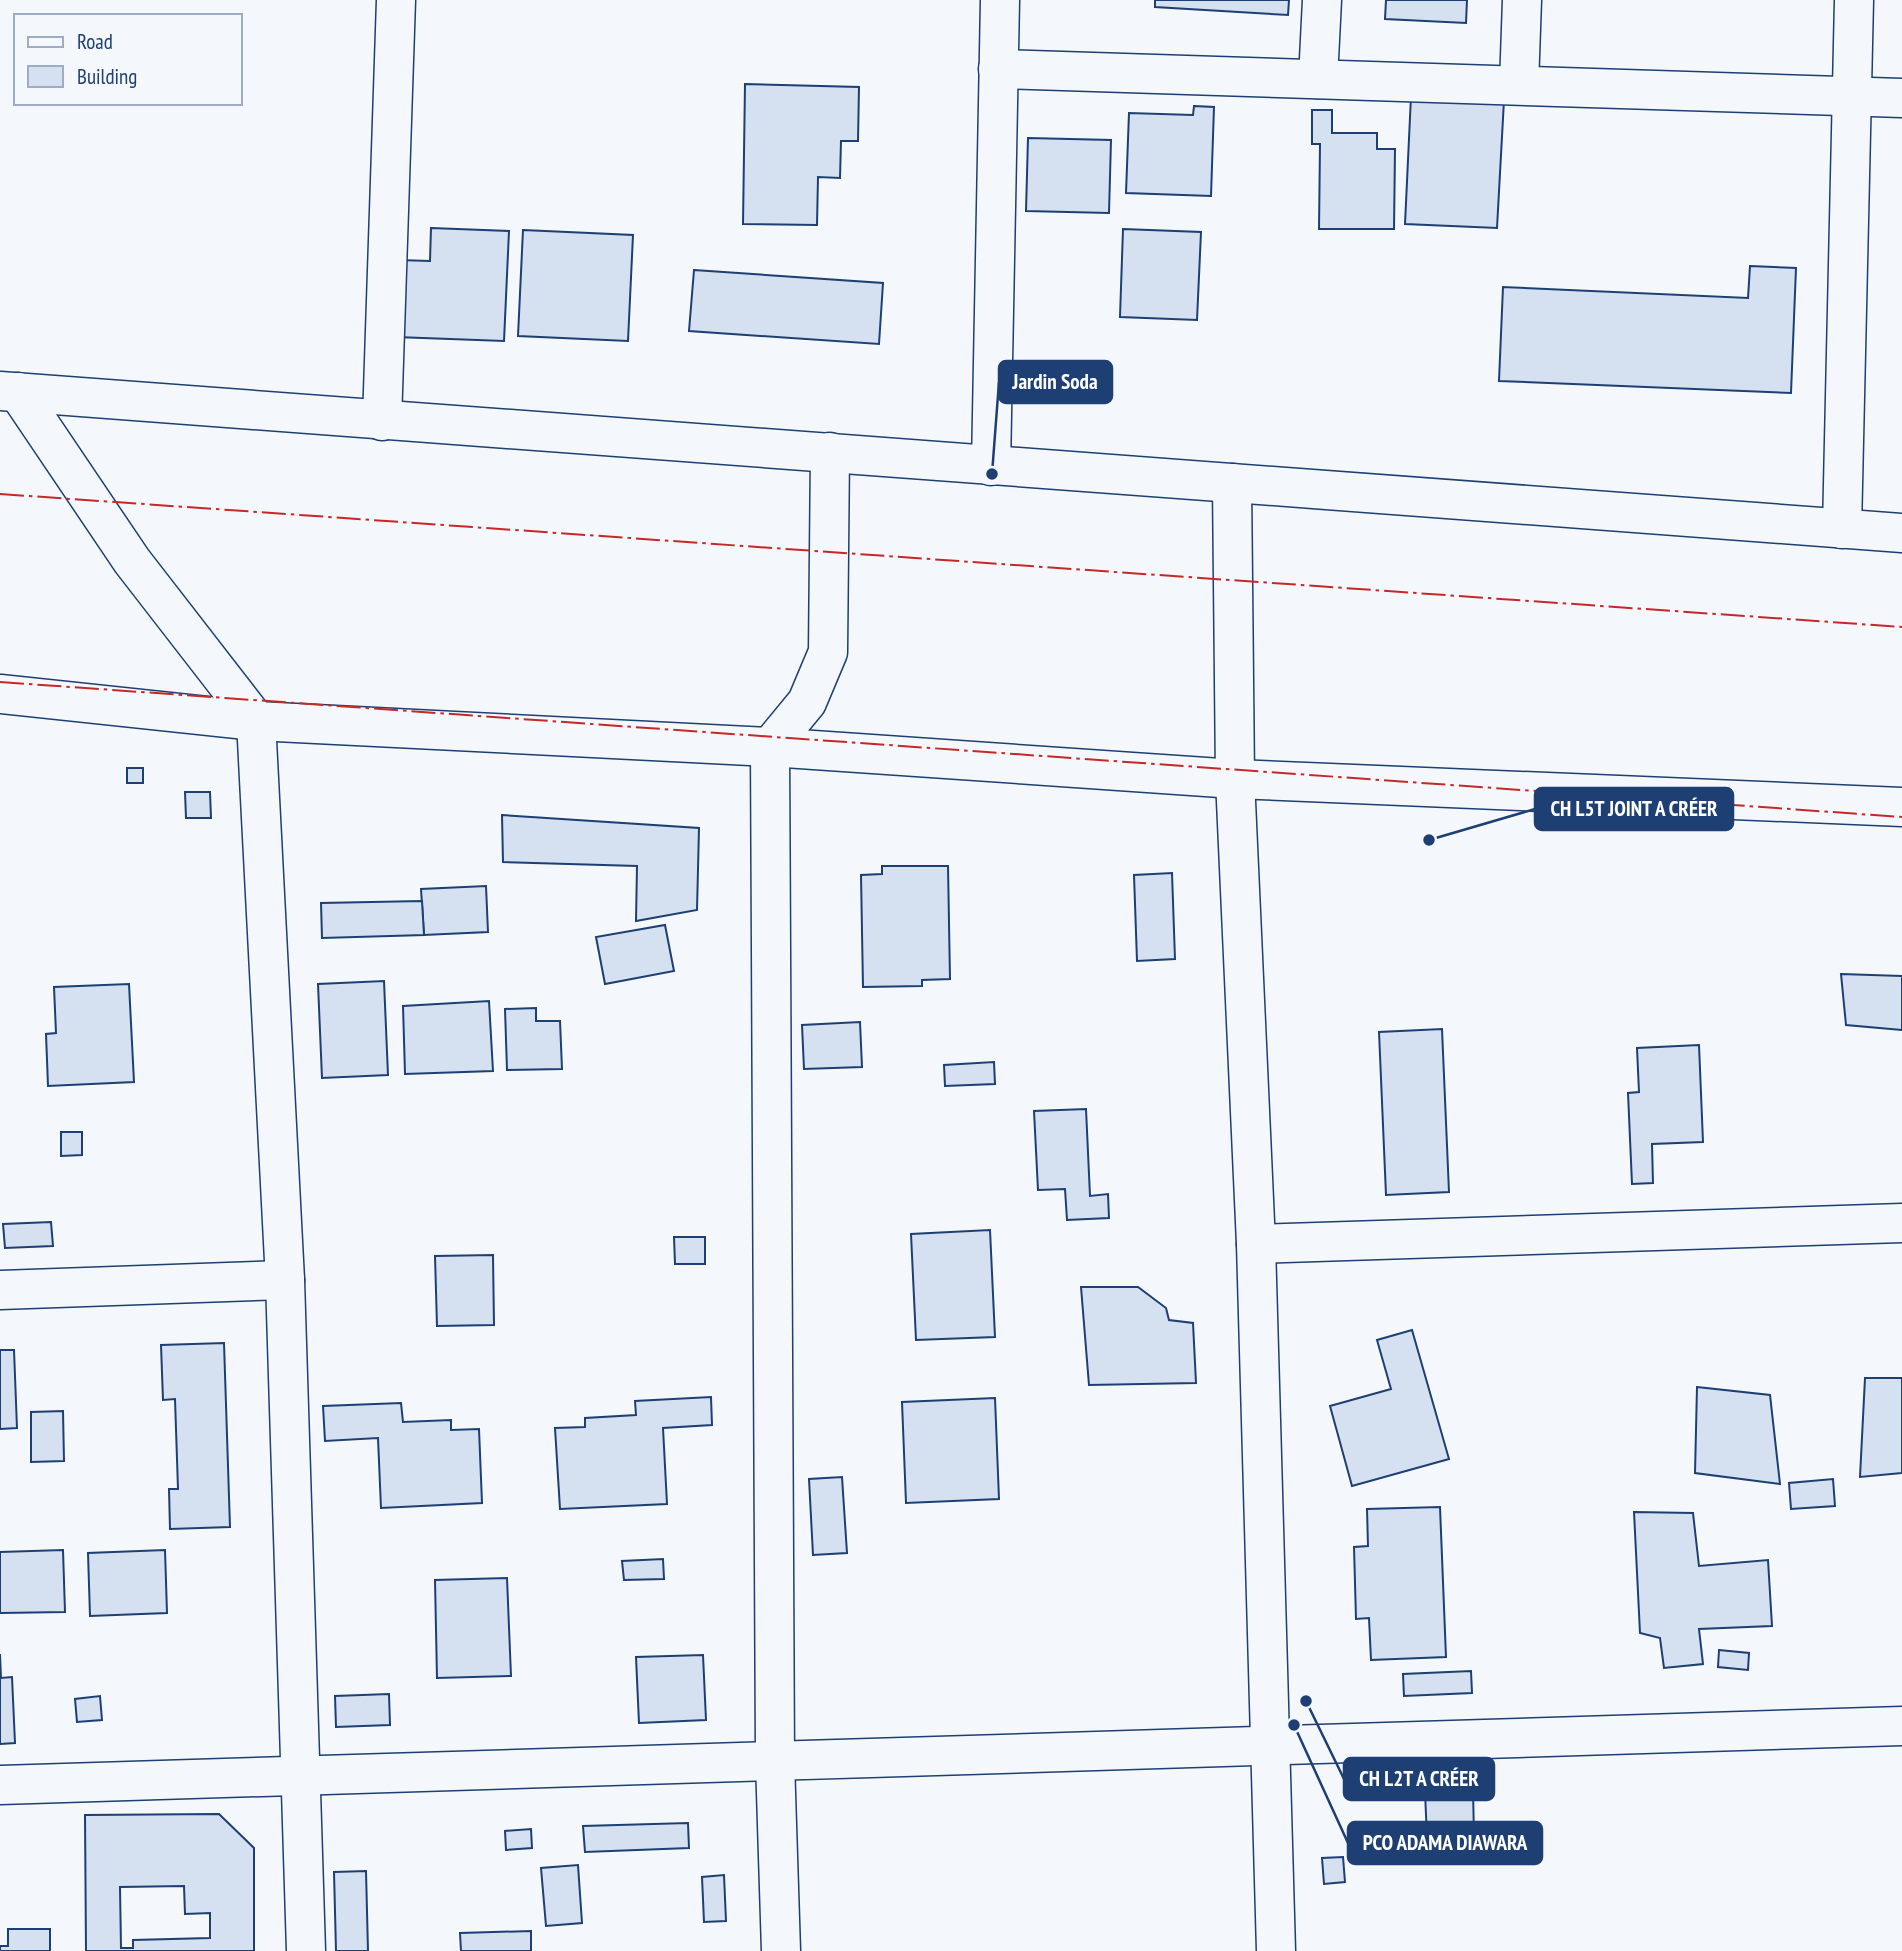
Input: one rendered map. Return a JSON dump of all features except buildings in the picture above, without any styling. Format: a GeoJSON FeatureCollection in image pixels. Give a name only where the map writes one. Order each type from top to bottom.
{"type":"FeatureCollection","features":[{"type":"Feature","properties":{"kind":"street"},"geometry":{"type":"LineString","coordinates":[[382,421],[396,0]]}},
{"type":"Feature","properties":{"kind":"street"},"geometry":{"type":"LineString","coordinates":[[991,466],[1000,0]]}},
{"type":"Feature","properties":{"kind":"street"},"geometry":{"type":"LineString","coordinates":[[1318,79],[1322,0]]}},
{"type":"Feature","properties":{"kind":"street"},"geometry":{"type":"LineString","coordinates":[[1519,85],[1522,0]]}},
{"type":"Feature","properties":{"kind":"street"},"geometry":{"type":"LineString","coordinates":[[1842,529],[1854,0]]}},
{"type":"Feature","properties":{"kind":"street"},"geometry":{"type":"LineString","coordinates":[[998,69],[1902,98]]}},
{"type":"Feature","properties":{"kind":"street"},"geometry":{"type":"LineString","coordinates":[[9,391],[1902,533]]}},
{"type":"Feature","properties":{"kind":"street"},"geometry":{"type":"LineString","coordinates":[[9,391],[132,561],[256,721],[285,1280],[306,1951]]}},
{"type":"Feature","properties":{"kind":"street"},"geometry":{"type":"LineString","coordinates":[[781,1951],[775,1761],[770,747],[807,702],[828,652],[831,452]]}},
{"type":"Feature","properties":{"kind":"street"},"geometry":{"type":"LineString","coordinates":[[1232,483],[1235,779],[1256,1244],[1276,1951]]}},
{"type":"Feature","properties":{"kind":"street"},"geometry":{"type":"LineString","coordinates":[[0,694],[256,721],[770,747],[1235,779],[1902,807]]}},
{"type":"Feature","properties":{"kind":"street"},"geometry":{"type":"LineString","coordinates":[[1256,1244],[1902,1223]]}},
{"type":"Feature","properties":{"kind":"street"},"geometry":{"type":"LineString","coordinates":[[0,1290],[285,1280]]}},
{"type":"Feature","properties":{"kind":"street"},"geometry":{"type":"LineString","coordinates":[[0,1785],[1902,1726]]}},
{"type":"Feature","properties":{"kind":"power"},"geometry":{"type":"LineString","coordinates":[[0,494],[1902,627]]}},
{"type":"Feature","properties":{"kind":"power"},"geometry":{"type":"LineString","coordinates":[[0,682],[1902,817]]}},
{"type":"Feature","properties":{"kind":"place","name":"Jardin Soda"},"geometry":{"type":"Point","coordinates":[992,474]}},
{"type":"Feature","properties":{"kind":"place","name":"CH L5T JOINT A CRÉER"},"geometry":{"type":"Point","coordinates":[1429,840]}},
{"type":"Feature","properties":{"kind":"place","name":"CH L2T A CRÉER"},"geometry":{"type":"Point","coordinates":[1306,1701]}},
{"type":"Feature","properties":{"kind":"place","name":"PCO ADAMA DIAWARA"},"geometry":{"type":"Point","coordinates":[1294,1725]}}]}
